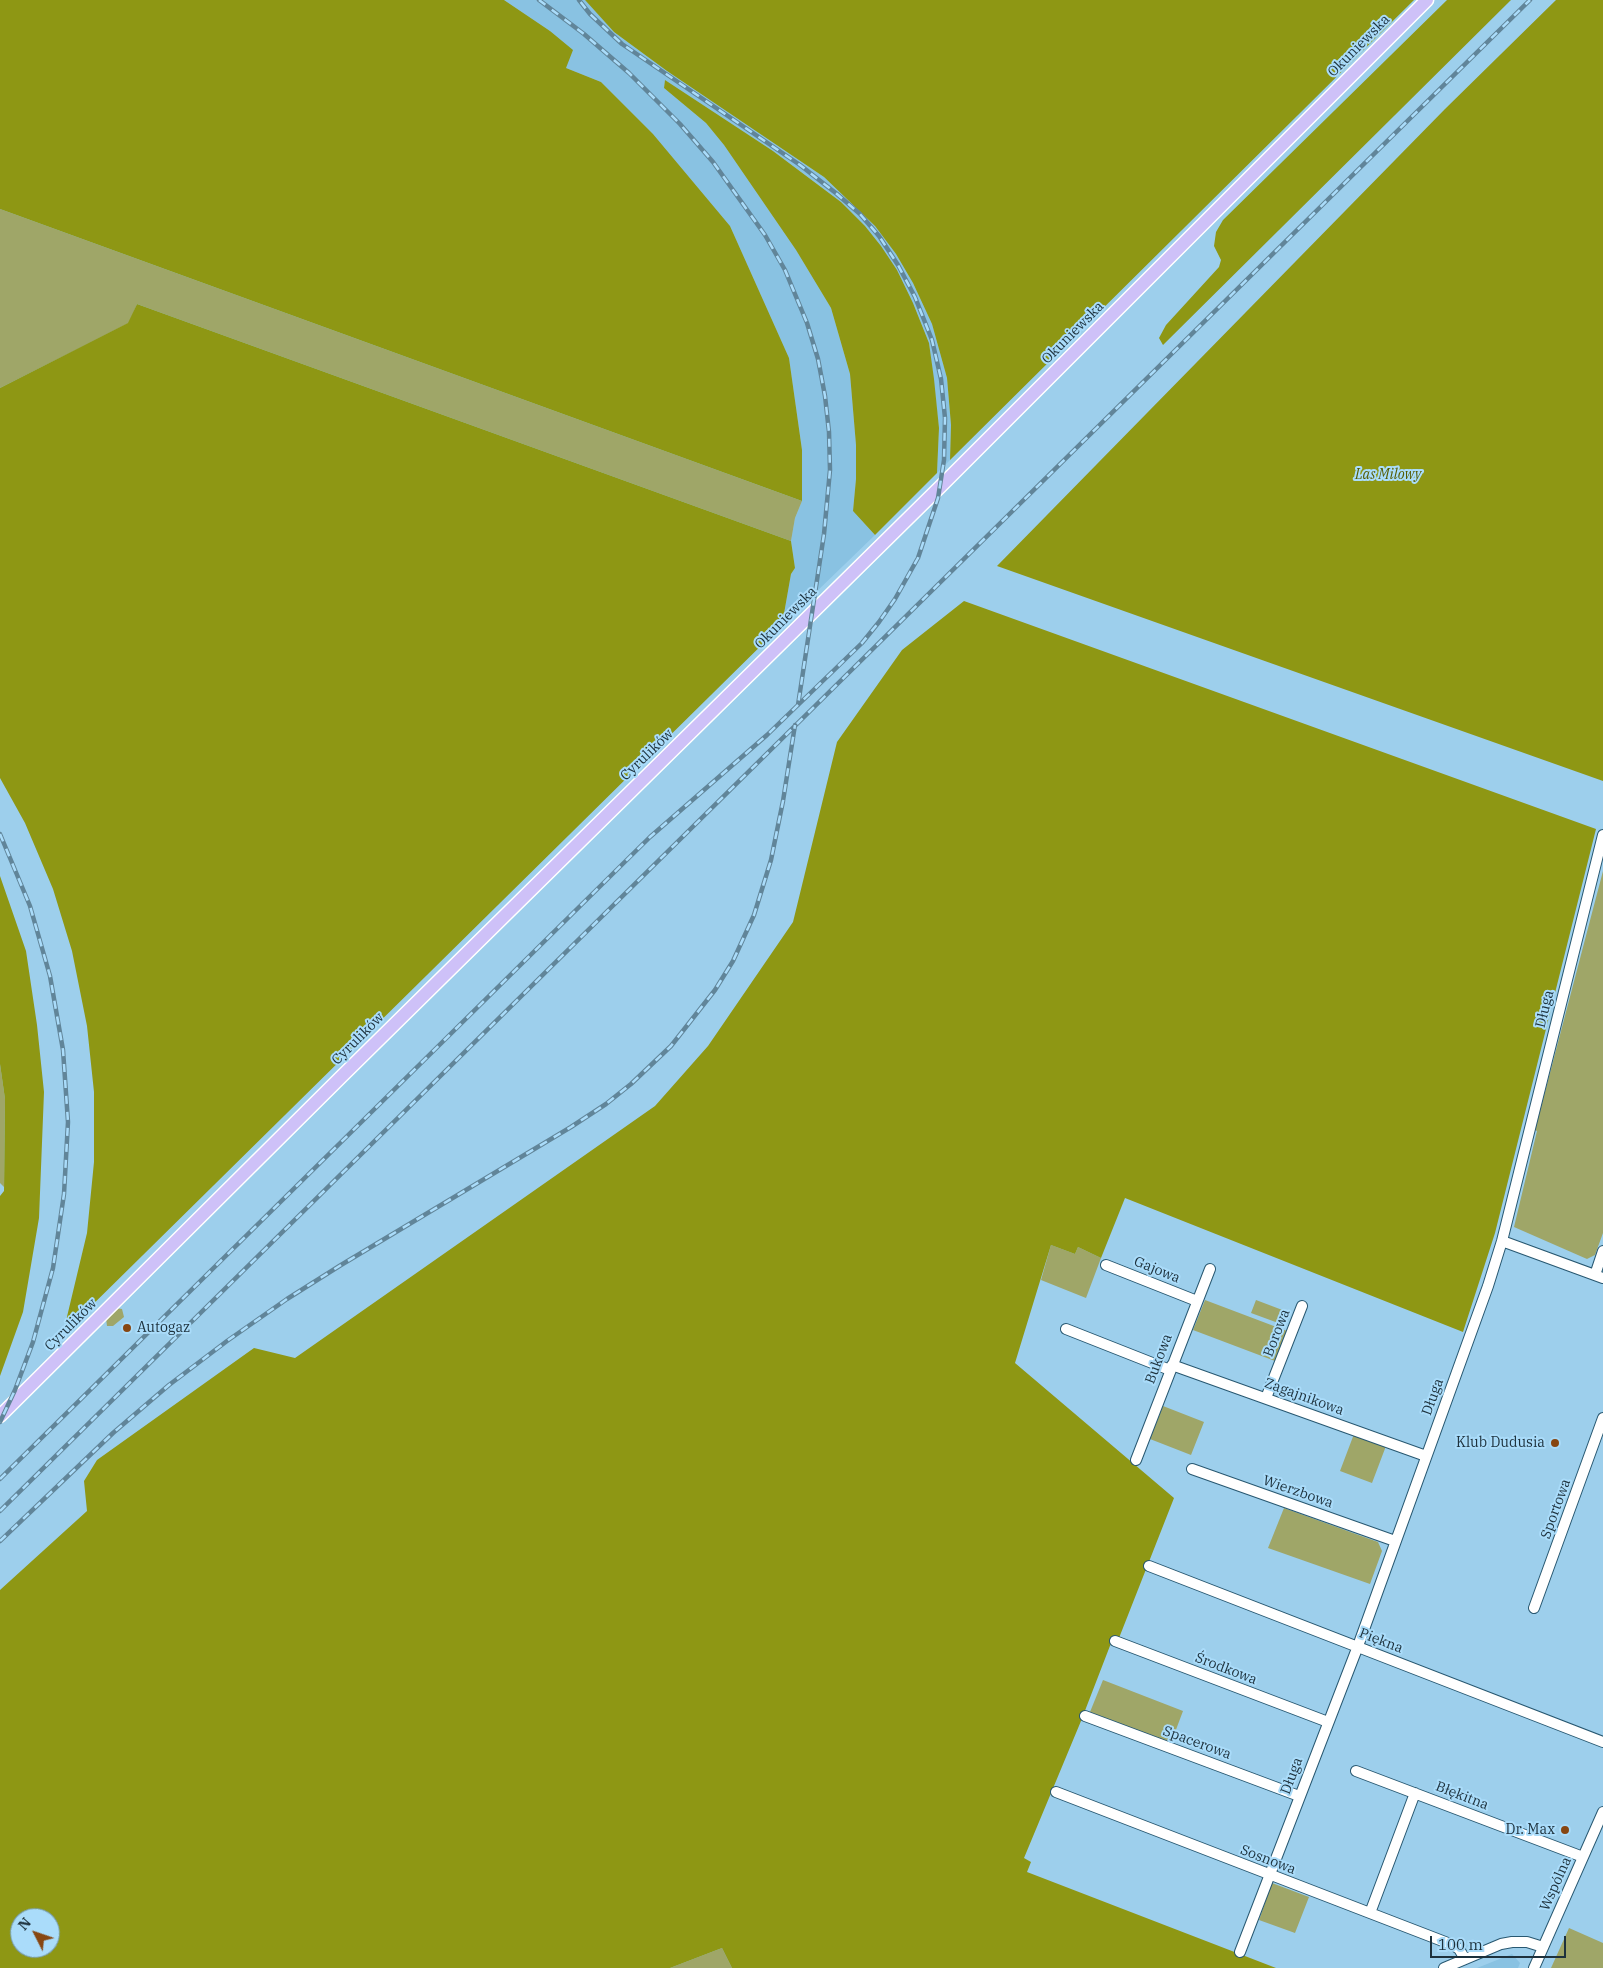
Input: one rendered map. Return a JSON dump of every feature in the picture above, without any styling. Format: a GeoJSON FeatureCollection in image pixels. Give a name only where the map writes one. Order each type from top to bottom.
{"type":"FeatureCollection","features":[{"type":"Feature","properties":{"kind":"main road","name":"Okuniewska"},"geometry":{"type":"LineString","coordinates":[[739,686],[1427,0]]}},
{"type":"Feature","properties":{"kind":"main road","name":"Cyrulików"},"geometry":{"type":"LineString","coordinates":[[0,1416],[363,1055],[739,686]]}},
{"type":"Feature","properties":{"kind":"street","name":"Długa"},"geometry":{"type":"LineString","coordinates":[[1240,1952],[1358,1646],[1488,1286],[1502,1241],[1603,838]]}},
{"type":"Feature","properties":{"kind":"street"},"geometry":{"type":"LineString","coordinates":[[1502,1241],[1599,1276],[1603,1251]]}},
{"type":"Feature","properties":{"kind":"street","name":"Gajowa"},"geometry":{"type":"LineString","coordinates":[[1106,1265],[1197,1301]]}},
{"type":"Feature","properties":{"kind":"street","name":"Bukowa"},"geometry":{"type":"LineString","coordinates":[[1136,1460],[1210,1269]]}},
{"type":"Feature","properties":{"kind":"street","name":"Borowa"},"geometry":{"type":"LineString","coordinates":[[1266,1398],[1302,1306]]}},
{"type":"Feature","properties":{"kind":"street","name":"Zagajnikowa"},"geometry":{"type":"LineString","coordinates":[[1066,1329],[1171,1368],[1266,1398],[1426,1456]]}},
{"type":"Feature","properties":{"kind":"street","name":"Sportowa"},"geometry":{"type":"LineString","coordinates":[[1534,1608],[1603,1418]]}},
{"type":"Feature","properties":{"kind":"street","name":"Wierzbowa"},"geometry":{"type":"LineString","coordinates":[[1192,1469],[1395,1541]]}},
{"type":"Feature","properties":{"kind":"street","name":"Piękna"},"geometry":{"type":"LineString","coordinates":[[1150,1566],[1603,1742]]}},
{"type":"Feature","properties":{"kind":"street","name":"Środkowa"},"geometry":{"type":"LineString","coordinates":[[1115,1641],[1328,1722]]}},
{"type":"Feature","properties":{"kind":"street","name":"Spacerowa"},"geometry":{"type":"LineString","coordinates":[[1085,1716],[1299,1796]]}},
{"type":"Feature","properties":{"kind":"street","name":"Błękitna"},"geometry":{"type":"LineString","coordinates":[[1356,1771],[1583,1857]]}},
{"type":"Feature","properties":{"kind":"street","name":"Sosnowa"},"geometry":{"type":"LineString","coordinates":[[1056,1792],[1453,1945],[1459,1949],[1464,1959]]}},
{"type":"Feature","properties":{"kind":"street","name":"Błękitna"},"geometry":{"type":"LineString","coordinates":[[1370,1913],[1415,1793]]}},
{"type":"Feature","properties":{"kind":"street","name":"Wspólna"},"geometry":{"type":"LineString","coordinates":[[1534,1968],[1603,1812]]}},
{"type":"Feature","properties":{"kind":"street"},"geometry":{"type":"LineString","coordinates":[[1444,1968],[1501,1944],[1526,1942],[1543,1947]]}},
{"type":"Feature","properties":{"kind":"shaded area"},"geometry":{"type":"Polygon","coordinates":[[[504,0],[585,0],[614,32],[667,71],[824,177],[875,226],[896,254],[913,283],[932,324],[947,378],[951,425],[950,460],[937,473],[939,428],[929,343],[897,270],[881,246],[865,226],[841,202],[773,151],[665,80],[664,88],[706,123],[724,145],[796,250],[831,308],[850,374],[856,445],[856,479],[853,511],[875,535],[782,625],[791,574],[795,568],[791,541],[795,518],[802,501],[802,450],[789,358],[730,226],[653,134],[601,82],[566,68],[550,31],[504,0]]]}},
{"type":"Feature","properties":{"kind":"shaded area"},"geometry":{"type":"Polygon","coordinates":[[[1512,1954],[1520,1963],[1518,1968],[1477,1968],[1512,1954]]]}},
{"type":"Feature","properties":{"kind":"green space"},"geometry":{"type":"Polygon","coordinates":[[[0,0],[504,0],[550,31],[573,50],[566,68],[601,82],[653,134],[730,226],[789,358],[802,450],[802,501],[0,209],[0,0]]]}},
{"type":"Feature","properties":{"kind":"green space"},"geometry":{"type":"Polygon","coordinates":[[[585,0],[1414,0],[950,460],[951,425],[947,378],[932,324],[913,283],[896,254],[875,226],[824,177],[667,71],[614,32],[585,0]]]}},
{"type":"Feature","properties":{"kind":"green space"},"geometry":{"type":"Polygon","coordinates":[[[1447,0],[1511,0],[1163,345],[1159,338],[1166,325],[1219,267],[1221,260],[1214,246],[1216,232],[1223,220],[1447,0]]]}},
{"type":"Feature","properties":{"kind":"green space","name":"Las Milowy"},"geometry":{"type":"Polygon","coordinates":[[[1556,0],[1603,0],[1603,781],[997,566],[1445,109],[1556,0]]]}},
{"type":"Feature","properties":{"kind":"green space"},"geometry":{"type":"Polygon","coordinates":[[[665,80],[773,151],[841,202],[865,226],[881,246],[897,270],[913,303],[929,343],[939,428],[937,473],[875,535],[853,511],[856,479],[856,445],[850,374],[831,308],[796,250],[724,145],[706,123],[664,88],[665,80]]]}},
{"type":"Feature","properties":{"kind":"green space"},"geometry":{"type":"Polygon","coordinates":[[[0,209],[802,501],[795,518],[791,541],[137,304],[129,323],[0,388],[0,209]]]}},
{"type":"Feature","properties":{"kind":"green space"},"geometry":{"type":"Polygon","coordinates":[[[137,304],[791,541],[795,568],[791,574],[782,625],[72,1325],[65,1325],[87,1233],[94,1162],[94,1092],[87,1026],[72,951],[53,889],[25,823],[0,778],[0,388],[128,323],[137,304]]]}},
{"type":"Feature","properties":{"kind":"green space"},"geometry":{"type":"Polygon","coordinates":[[[964,601],[1596,829],[1495,1233],[1463,1332],[1125,1198],[1101,1258],[1078,1247],[1075,1254],[1051,1245],[1015,1363],[1174,1498],[1119,1638],[1116,1636],[1113,1638],[1024,1858],[1031,1862],[1027,1872],[1276,1968],[732,1968],[722,1948],[670,1968],[0,1968],[0,1590],[87,1511],[84,1481],[97,1460],[254,1348],[295,1358],[655,1106],[708,1046],[793,922],[837,742],[902,650],[964,601]]]}},
{"type":"Feature","properties":{"kind":"green space"},"geometry":{"type":"Polygon","coordinates":[[[1603,871],[1603,1233],[1595,1255],[1587,1259],[1514,1227],[1537,1131],[1535,1130],[1603,871]]]}},
{"type":"Feature","properties":{"kind":"green space"},"geometry":{"type":"Polygon","coordinates":[[[0,876],[26,951],[37,1025],[44,1092],[39,1218],[23,1312],[0,1376],[0,1196],[4,1191],[5,1099],[0,1064],[0,876]]]}},
{"type":"Feature","properties":{"kind":"green space"},"geometry":{"type":"Polygon","coordinates":[[[0,1064],[5,1099],[4,1187],[0,1183],[0,1064]]]}},
{"type":"Feature","properties":{"kind":"green space"},"geometry":{"type":"Polygon","coordinates":[[[1051,1245],[1075,1254],[1078,1247],[1101,1258],[1086,1298],[1041,1280],[1051,1245]]]}},
{"type":"Feature","properties":{"kind":"green space"},"geometry":{"type":"Polygon","coordinates":[[[1205,1300],[1287,1331],[1275,1361],[1193,1330],[1205,1300]]]}},
{"type":"Feature","properties":{"kind":"green space"},"geometry":{"type":"Polygon","coordinates":[[[1256,1300],[1285,1311],[1281,1324],[1251,1313],[1256,1300]]]}},
{"type":"Feature","properties":{"kind":"green space"},"geometry":{"type":"Polygon","coordinates":[[[116,1308],[122,1309],[124,1317],[113,1326],[107,1326],[106,1318],[116,1308]]]}},
{"type":"Feature","properties":{"kind":"green space"},"geometry":{"type":"Polygon","coordinates":[[[1163,1406],[1204,1422],[1191,1455],[1150,1439],[1163,1406]]]}},
{"type":"Feature","properties":{"kind":"green space"},"geometry":{"type":"Polygon","coordinates":[[[1354,1434],[1386,1446],[1372,1483],[1340,1471],[1354,1434]]]}},
{"type":"Feature","properties":{"kind":"green space"},"geometry":{"type":"Polygon","coordinates":[[[1284,1508],[1378,1542],[1382,1551],[1370,1584],[1268,1548],[1284,1508]]]}},
{"type":"Feature","properties":{"kind":"green space"},"geometry":{"type":"Polygon","coordinates":[[[1103,1680],[1183,1711],[1171,1743],[1090,1712],[1103,1680]]]}},
{"type":"Feature","properties":{"kind":"green space"},"geometry":{"type":"Polygon","coordinates":[[[1272,1883],[1309,1897],[1295,1933],[1259,1920],[1272,1883]]]}},
{"type":"Feature","properties":{"kind":"green space"},"geometry":{"type":"Polygon","coordinates":[[[1569,1928],[1603,1943],[1603,1968],[1551,1968],[1569,1928]]]}},
{"type":"Feature","properties":{"kind":"green space"},"geometry":{"type":"Polygon","coordinates":[[[722,1948],[732,1968],[670,1968],[722,1948]]]}},
{"type":"Feature","properties":{"kind":"railway"},"geometry":{"type":"LineString","coordinates":[[539,0],[584,34],[629,73],[680,124],[713,162],[765,235],[785,270],[807,323],[818,359],[825,396],[829,432],[830,470],[824,534],[798,705]]}},
{"type":"Feature","properties":{"kind":"railway"},"geometry":{"type":"LineString","coordinates":[[0,1479],[650,837],[767,735],[862,643],[895,599],[918,558],[938,498],[944,460],[945,418],[941,379],[932,340],[915,297],[898,265],[879,236],[860,214],[837,194],[800,165],[622,44],[590,14],[579,0]]}},
{"type":"Feature","properties":{"kind":"railway"},"geometry":{"type":"LineString","coordinates":[[0,1511],[1530,0]]}},
{"type":"Feature","properties":{"kind":"railway"},"geometry":{"type":"LineString","coordinates":[[0,1541],[113,1433],[169,1385],[227,1341],[287,1299],[341,1265],[606,1104],[631,1084],[671,1046],[715,990],[733,961],[754,915],[771,860],[795,725]]}},
{"type":"Feature","properties":{"kind":"railway"},"geometry":{"type":"LineString","coordinates":[[0,834],[30,906],[50,976],[63,1050],[68,1122],[64,1194],[53,1268],[33,1342],[15,1390],[0,1422]]}},
{"type":"Feature","properties":{"kind":"place","name":"Autogaz"},"geometry":{"type":"Point","coordinates":[127,1328]}},
{"type":"Feature","properties":{"kind":"place","name":"Klub Dudusia"},"geometry":{"type":"Point","coordinates":[1555,1443]}},
{"type":"Feature","properties":{"kind":"place","name":"Dr. Max"},"geometry":{"type":"Point","coordinates":[1565,1830]}}]}
